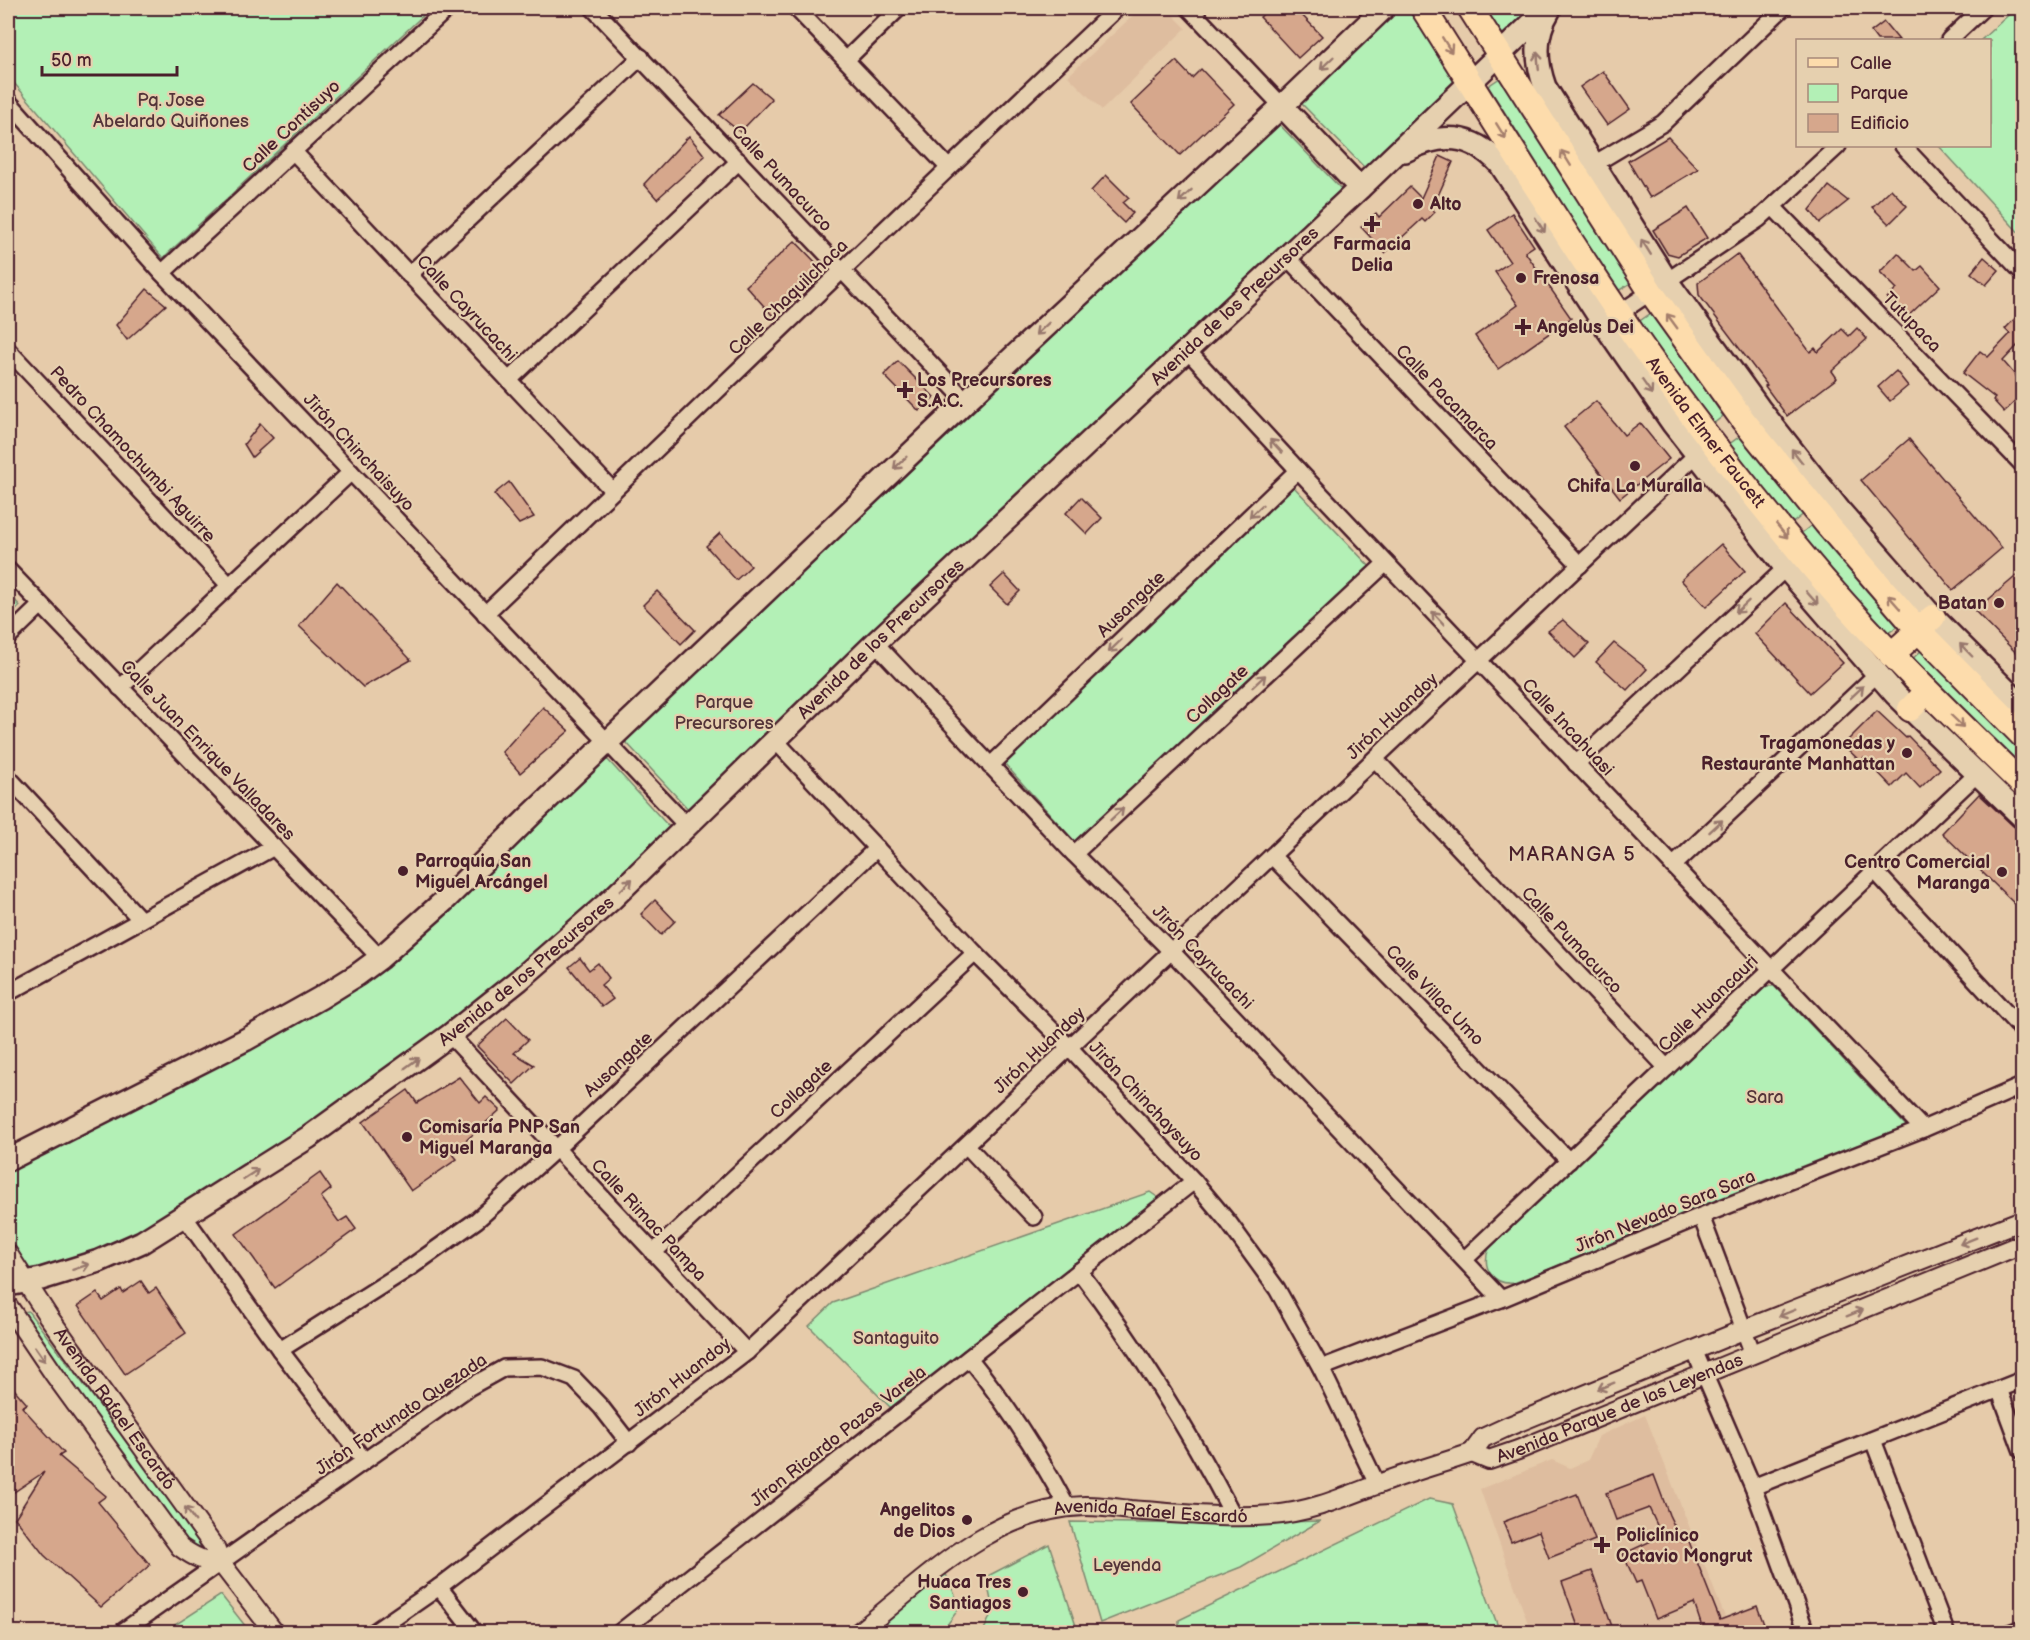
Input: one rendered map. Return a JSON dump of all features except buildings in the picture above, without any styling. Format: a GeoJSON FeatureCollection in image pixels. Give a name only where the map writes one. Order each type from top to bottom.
{"type":"FeatureCollection","features":[{"type":"Feature","properties":{"kind":"main road"},"geometry":{"type":"LineString","coordinates":[[1349,41],[1362,8]]}},
{"type":"Feature","properties":{"kind":"main road"},"geometry":{"type":"LineString","coordinates":[[8,1160],[254,1035],[320,998],[357,975],[380,957],[444,901],[607,742],[1384,8]]}},
{"type":"Feature","properties":{"kind":"main road","name":"Avenida Elmer Faucett"},"geometry":{"type":"LineString","coordinates":[[1423,8],[1470,82],[1530,193],[1611,318],[1704,449],[1793,561],[1884,665],[1919,701],[1977,774],[2022,817]]}},
{"type":"Feature","properties":{"kind":"main road","name":"Avenida Elmer Faucett"},"geometry":{"type":"LineString","coordinates":[[1470,8],[1659,286],[1743,420],[1833,517],[2022,735]]}},
{"type":"Feature","properties":{"kind":"main road","name":"Avenida Elmer Faucett"},"geometry":{"type":"LineString","coordinates":[[1549,8],[1541,26],[1538,42],[1539,72],[1549,94],[1594,164],[1659,286],[1759,408],[1833,517]]}},
{"type":"Feature","properties":{"kind":"main road","name":"Avenida de los Precursores"},"geometry":{"type":"LineString","coordinates":[[16,1284],[41,1279],[99,1261],[142,1242],[184,1216],[309,1137],[450,1035],[566,940],[875,643],[1549,8]]}},
{"type":"Feature","properties":{"kind":"main road"},"geometry":{"type":"LineString","coordinates":[[1282,106],[1360,188]]}},
{"type":"Feature","properties":{"kind":"main road","name":"Avenida Elmer Faucett"},"geometry":{"type":"LineString","coordinates":[[1382,166],[1419,144],[1447,138],[1460,139],[1474,144],[1493,157],[1530,193]]}},
{"type":"Feature","properties":{"kind":"main road"},"geometry":{"type":"LineString","coordinates":[[1704,449],[1743,420]]}},
{"type":"Feature","properties":{"kind":"main road"},"geometry":{"type":"LineString","coordinates":[[1884,665],[1926,624]]}},
{"type":"Feature","properties":{"kind":"main road","name":"Avenida Elmer Faucett"},"geometry":{"type":"LineString","coordinates":[[1926,624],[2022,706]]}},
{"type":"Feature","properties":{"kind":"main road","name":"Avenida Elmer Faucett"},"geometry":{"type":"LineString","coordinates":[[1919,701],[2022,783]]}},
{"type":"Feature","properties":{"kind":"street","name":"Calle Contisuyo"},"geometry":{"type":"LineString","coordinates":[[162,273],[448,8]]}},
{"type":"Feature","properties":{"kind":"street","name":"Calle Pumacurco"},"geometry":{"type":"LineString","coordinates":[[593,8],[966,401]]}},
{"type":"Feature","properties":{"kind":"street"},"geometry":{"type":"LineString","coordinates":[[796,8],[948,167]]}},
{"type":"Feature","properties":{"kind":"street"},"geometry":{"type":"LineString","coordinates":[[846,60],[899,8]]}},
{"type":"Feature","properties":{"kind":"street","name":"Calle Chaquilchaca"},"geometry":{"type":"LineString","coordinates":[[485,614],[843,271],[948,167],[1117,8]]}},
{"type":"Feature","properties":{"kind":"street"},"geometry":{"type":"LineString","coordinates":[[1190,8],[1282,106]]}},
{"type":"Feature","properties":{"kind":"street"},"geometry":{"type":"LineString","coordinates":[[1594,164],[1663,123],[1783,8]]}},
{"type":"Feature","properties":{"kind":"street"},"geometry":{"type":"LineString","coordinates":[[1950,39],[1983,8]]}},
{"type":"Feature","properties":{"kind":"street"},"geometry":{"type":"LineString","coordinates":[[409,275],[641,57]]}},
{"type":"Feature","properties":{"kind":"street","name":"Jirón Chinchaisuyo"},"geometry":{"type":"LineString","coordinates":[[8,103],[162,273],[687,826]]}},
{"type":"Feature","properties":{"kind":"street"},"geometry":{"type":"LineString","coordinates":[[1611,318],[1773,207],[1838,147]]}},
{"type":"Feature","properties":{"kind":"street"},"geometry":{"type":"LineString","coordinates":[[1904,147],[2022,272]]}},
{"type":"Feature","properties":{"kind":"street","name":"Calle Cayrucachi"},"geometry":{"type":"LineString","coordinates":[[293,151],[613,491]]}},
{"type":"Feature","properties":{"kind":"street"},"geometry":{"type":"LineString","coordinates":[[509,380],[739,161]]}},
{"type":"Feature","properties":{"kind":"street","name":"Tutupaca"},"geometry":{"type":"LineString","coordinates":[[1773,207],[2022,464]]}},
{"type":"Feature","properties":{"kind":"street","name":"Calle Pacamarca"},"geometry":{"type":"LineString","coordinates":[[1286,256],[1580,564]]}},
{"type":"Feature","properties":{"kind":"street","name":"Calle Incahuasi"},"geometry":{"type":"LineString","coordinates":[[1186,349],[1478,661],[1923,1129]]}},
{"type":"Feature","properties":{"kind":"street","name":"Pedro Chamochumbi Aguirre"},"geometry":{"type":"LineString","coordinates":[[8,350],[229,585]]}},
{"type":"Feature","properties":{"kind":"street","name":"Jirón Huandoy"},"geometry":{"type":"LineString","coordinates":[[374,1632],[439,1587],[747,1352],[1704,449]]}},
{"type":"Feature","properties":{"kind":"street","name":"Ausangate"},"geometry":{"type":"LineString","coordinates":[[990,766],[1298,470]]}},
{"type":"Feature","properties":{"kind":"street"},"geometry":{"type":"LineString","coordinates":[[120,688],[351,472]]}},
{"type":"Feature","properties":{"kind":"street"},"geometry":{"type":"LineString","coordinates":[[1576,764],[1793,561]]}},
{"type":"Feature","properties":{"kind":"street","name":"Collagate"},"geometry":{"type":"LineString","coordinates":[[1074,854],[1386,563]]}},
{"type":"Feature","properties":{"kind":"street","name":"Calle Juan Enrique Valladares"},"geometry":{"type":"LineString","coordinates":[[8,570],[380,957]]}},
{"type":"Feature","properties":{"kind":"street"},"geometry":{"type":"LineString","coordinates":[[8,637],[41,605]]}},
{"type":"Feature","properties":{"kind":"street","name":"Jirón Cayrucachi"},"geometry":{"type":"LineString","coordinates":[[875,643],[1074,854],[1172,952],[1466,1259],[1501,1299]]}},
{"type":"Feature","properties":{"kind":"street"},"geometry":{"type":"LineString","coordinates":[[1673,866],[1884,665]]}},
{"type":"Feature","properties":{"kind":"street","name":"Jirón Chinchaysuyo"},"geometry":{"type":"LineString","coordinates":[[774,739],[975,953],[1070,1048],[1194,1181],[1229,1223],[1277,1289],[1321,1368],[1377,1484]]}},
{"type":"Feature","properties":{"kind":"street","name":"Calle Pumacurco"},"geometry":{"type":"LineString","coordinates":[[1375,759],[1667,1068]]}},
{"type":"Feature","properties":{"kind":"street","name":"Calle Huancauri"},"geometry":{"type":"LineString","coordinates":[[1466,1259],[1977,774]]}},
{"type":"Feature","properties":{"kind":"street"},"geometry":{"type":"LineString","coordinates":[[8,777],[141,920]]}},
{"type":"Feature","properties":{"kind":"street"},"geometry":{"type":"LineString","coordinates":[[8,993],[274,847]]}},
{"type":"Feature","properties":{"kind":"street","name":"Ausangate"},"geometry":{"type":"LineString","coordinates":[[280,1350],[411,1267],[477,1220],[555,1150],[877,848]]}},
{"type":"Feature","properties":{"kind":"street","name":"Calle Villac Umo"},"geometry":{"type":"LineString","coordinates":[[1272,856],[1569,1161]]}},
{"type":"Feature","properties":{"kind":"street"},"geometry":{"type":"LineString","coordinates":[[1875,871],[2022,1030]]}},
{"type":"Feature","properties":{"kind":"street","name":"Collagate"},"geometry":{"type":"LineString","coordinates":[[653,1253],[975,953]]}},
{"type":"Feature","properties":{"kind":"street","name":"Calle Rimac Pampa"},"geometry":{"type":"LineString","coordinates":[[450,1035],[555,1150],[747,1352]]}},
{"type":"Feature","properties":{"kind":"street","name":"Jirón Nevado Sara Sara"},"geometry":{"type":"LineString","coordinates":[[1321,1368],[1501,1299],[1701,1216],[1923,1129],[2022,1086]]}},
{"type":"Feature","properties":{"kind":"street"},"geometry":{"type":"LineString","coordinates":[[967,1146],[1034,1217]]}},
{"type":"Feature","properties":{"kind":"street","name":"Jíron Ricardo Pazos Varela"},"geometry":{"type":"LineString","coordinates":[[620,1632],[1194,1181]]}},
{"type":"Feature","properties":{"kind":"street"},"geometry":{"type":"LineString","coordinates":[[184,1216],[280,1350],[364,1460]]}},
{"type":"Feature","properties":{"kind":"street"},"geometry":{"type":"LineString","coordinates":[[1701,1216],[1753,1354]]}},
{"type":"Feature","properties":{"kind":"street","name":"Avenida Parque de las Leyendas"},"geometry":{"type":"LineString","coordinates":[[2022,1220],[1743,1330],[1483,1438],[1472,1453],[1489,1460],[1706,1375],[2022,1244]]}},
{"type":"Feature","properties":{"kind":"street","name":"Avenida Rafael Escardó"},"geometry":{"type":"LineString","coordinates":[[8,1254],[16,1284],[215,1548],[221,1563],[274,1632]]}},
{"type":"Feature","properties":{"kind":"street"},"geometry":{"type":"LineString","coordinates":[[1079,1271],[1114,1317],[1178,1414],[1233,1515]]}},
{"type":"Feature","properties":{"kind":"street","name":"Avenida Rafael Escardó"},"geometry":{"type":"LineString","coordinates":[[8,1306],[54,1374],[180,1546],[204,1562],[221,1563]]}},
{"type":"Feature","properties":{"kind":"street"},"geometry":{"type":"LineString","coordinates":[[1694,1350],[1753,1487],[1806,1632]]}},
{"type":"Feature","properties":{"kind":"street"},"geometry":{"type":"LineString","coordinates":[[969,1358],[1023,1430],[1067,1507]]}},
{"type":"Feature","properties":{"kind":"street","name":"Jirón Fortunato Quezada"},"geometry":{"type":"LineString","coordinates":[[122,1632],[468,1388],[504,1368],[542,1367],[574,1379],[601,1407],[628,1443]]}},
{"type":"Feature","properties":{"kind":"street"},"geometry":{"type":"LineString","coordinates":[[1753,1487],[2022,1380]]}},
{"type":"Feature","properties":{"kind":"street"},"geometry":{"type":"LineString","coordinates":[[1999,1389],[2022,1451]]}},
{"type":"Feature","properties":{"kind":"street"},"geometry":{"type":"LineString","coordinates":[[1873,1440],[1946,1632]]}},
{"type":"Feature","properties":{"kind":"street","name":"Avenida Rafael Escardó"},"geometry":{"type":"LineString","coordinates":[[859,1632],[963,1549],[980,1538],[1024,1518],[1067,1507],[1088,1506],[1233,1515],[1271,1515],[1303,1510],[1342,1499],[1377,1484],[1472,1453]]}},
{"type":"Feature","properties":{"kind":"street"},"geometry":{"type":"LineString","coordinates":[[439,1587],[474,1632]]}},
{"type":"Feature","properties":{"kind":"street"},"geometry":{"type":"LineString","coordinates":[[2006,1632],[2022,1626]]}},
{"type":"Feature","properties":{"kind":"shaded area"},"geometry":{"type":"Polygon","coordinates":[[[1141,8],[1166,8],[1186,28],[1102,110],[1068,76],[1141,8]]]}},
{"type":"Feature","properties":{"kind":"shaded area","name":"Policlínico Octavio Mongrut"},"geometry":{"type":"Polygon","coordinates":[[[1645,1415],[1731,1632],[1531,1632],[1480,1489],[1552,1460],[1570,1468],[1588,1460],[1599,1436],[1645,1415]]]}},
{"type":"Feature","properties":{"kind":"green space","name":"Pq. Jose Abelardo Quiñones"},"geometry":{"type":"Polygon","coordinates":[[[8,8],[431,8],[163,258],[8,76],[8,8]]]}},
{"type":"Feature","properties":{"kind":"green space"},"geometry":{"type":"Polygon","coordinates":[[[1400,8],[1410,8],[1459,79],[1366,169],[1299,101],[1400,8]]]}},
{"type":"Feature","properties":{"kind":"green space"},"geometry":{"type":"Polygon","coordinates":[[[1484,8],[1533,8],[1504,36],[1484,8]]]}},
{"type":"Feature","properties":{"kind":"green space"},"geometry":{"type":"Polygon","coordinates":[[[2016,8],[2022,8],[2022,236],[1940,147],[1991,147],[1991,39],[1982,39],[2016,8]]]}},
{"type":"Feature","properties":{"kind":"green space"},"geometry":{"type":"Polygon","coordinates":[[[1500,78],[1631,283],[1618,291],[1488,86],[1500,78]]]}},
{"type":"Feature","properties":{"kind":"green space","name":"Parque Precursores"},"geometry":{"type":"Polygon","coordinates":[[[1278,123],[1343,191],[690,811],[625,741],[1278,123]]]}},
{"type":"Feature","properties":{"kind":"green space"},"geometry":{"type":"Polygon","coordinates":[[[1654,311],[1723,416],[1708,428],[1637,323],[1654,311]]]}},
{"type":"Feature","properties":{"kind":"green space"},"geometry":{"type":"Polygon","coordinates":[[[1743,434],[1805,513],[1790,525],[1728,445],[1743,434]]]}},
{"type":"Feature","properties":{"kind":"green space"},"geometry":{"type":"Polygon","coordinates":[[[1293,486],[1372,569],[1076,843],[1004,763],[1293,486]]]}},
{"type":"Feature","properties":{"kind":"green space"},"geometry":{"type":"Polygon","coordinates":[[[1812,525],[1902,624],[1888,633],[1799,535],[1812,525]]]}},
{"type":"Feature","properties":{"kind":"green space"},"geometry":{"type":"Polygon","coordinates":[[[8,592],[20,606],[8,618],[8,592]]]}},
{"type":"Feature","properties":{"kind":"green space"},"geometry":{"type":"Polygon","coordinates":[[[1922,650],[2022,748],[2022,772],[1909,662],[1922,650]]]}},
{"type":"Feature","properties":{"kind":"green space"},"geometry":{"type":"Polygon","coordinates":[[[607,759],[671,829],[596,901],[450,1030],[189,1206],[102,1249],[29,1270],[8,1234],[8,1168],[374,975],[607,759]]]}},
{"type":"Feature","properties":{"kind":"green space","name":"Sara"},"geometry":{"type":"Polygon","coordinates":[[[1764,986],[1774,986],[1908,1128],[1514,1283],[1495,1278],[1488,1268],[1489,1248],[1764,986]]]}},
{"type":"Feature","properties":{"kind":"green space","name":"Santaguito"},"geometry":{"type":"Polygon","coordinates":[[[1150,1192],[1160,1199],[892,1409],[809,1326],[833,1303],[1150,1192]]]}},
{"type":"Feature","properties":{"kind":"green space"},"geometry":{"type":"Polygon","coordinates":[[[28,1311],[197,1534],[202,1555],[190,1546],[19,1313],[28,1311]]]}},
{"type":"Feature","properties":{"kind":"green space"},"geometry":{"type":"Polygon","coordinates":[[[1429,1499],[1453,1504],[1500,1632],[1179,1632],[1179,1620],[1429,1499]]]}},
{"type":"Feature","properties":{"kind":"green space","name":"Leyenda"},"geometry":{"type":"Polygon","coordinates":[[[1320,1521],[1241,1567],[1100,1623],[1070,1522],[1207,1524],[1320,1521]]]}},
{"type":"Feature","properties":{"kind":"green space"},"geometry":{"type":"Polygon","coordinates":[[[1049,1544],[1078,1632],[983,1632],[993,1610],[986,1577],[1049,1544]]]}},
{"type":"Feature","properties":{"kind":"green space"},"geometry":{"type":"Polygon","coordinates":[[[942,1565],[960,1607],[942,1632],[859,1632],[942,1565]]]}},
{"type":"Feature","properties":{"kind":"green space"},"geometry":{"type":"Polygon","coordinates":[[[221,1595],[250,1632],[164,1632],[221,1595]]]}},
{"type":"Feature","properties":{"kind":"place","name":"Alto"},"geometry":{"type":"Point","coordinates":[1418,204]}},
{"type":"Feature","properties":{"kind":"place","name":"Farmacia Delia"},"geometry":{"type":"Point","coordinates":[1372,224]}},
{"type":"Feature","properties":{"kind":"place","name":"Frenosa"},"geometry":{"type":"Point","coordinates":[1521,278]}},
{"type":"Feature","properties":{"kind":"place","name":"Angelus Dei"},"geometry":{"type":"Point","coordinates":[1523,327]}},
{"type":"Feature","properties":{"kind":"place","name":"Los Precursores S.A.C."},"geometry":{"type":"Point","coordinates":[905,390]}},
{"type":"Feature","properties":{"kind":"place","name":"Chifa La Muralla"},"geometry":{"type":"Point","coordinates":[1635,466]}},
{"type":"Feature","properties":{"kind":"place","name":"Batan"},"geometry":{"type":"Point","coordinates":[1999,603]}},
{"type":"Feature","properties":{"kind":"place","name":"Tragamonedas y Restaurante Manhattan"},"geometry":{"type":"Point","coordinates":[1907,753]}},
{"type":"Feature","properties":{"kind":"place","name":"Parroquia San Miguel Arcángel"},"geometry":{"type":"Point","coordinates":[403,871]}},
{"type":"Feature","properties":{"kind":"place","name":"Centro Comercial Maranga"},"geometry":{"type":"Point","coordinates":[2002,872]}},
{"type":"Feature","properties":{"kind":"place","name":"Comisaría PNP San Miguel Maranga"},"geometry":{"type":"Point","coordinates":[407,1137]}},
{"type":"Feature","properties":{"kind":"place","name":"Angelitos de Dios"},"geometry":{"type":"Point","coordinates":[967,1520]}},
{"type":"Feature","properties":{"kind":"place","name":"Policlínico Octavio Mongrut"},"geometry":{"type":"Point","coordinates":[1602,1545]}},
{"type":"Feature","properties":{"kind":"place","name":"Huaca Tres Santiagos"},"geometry":{"type":"Point","coordinates":[1023,1592]}},
{"type":"Feature","properties":{"kind":"district","name":"MARANGA 5"},"geometry":{"type":"Point","coordinates":[1572,854]}}]}
